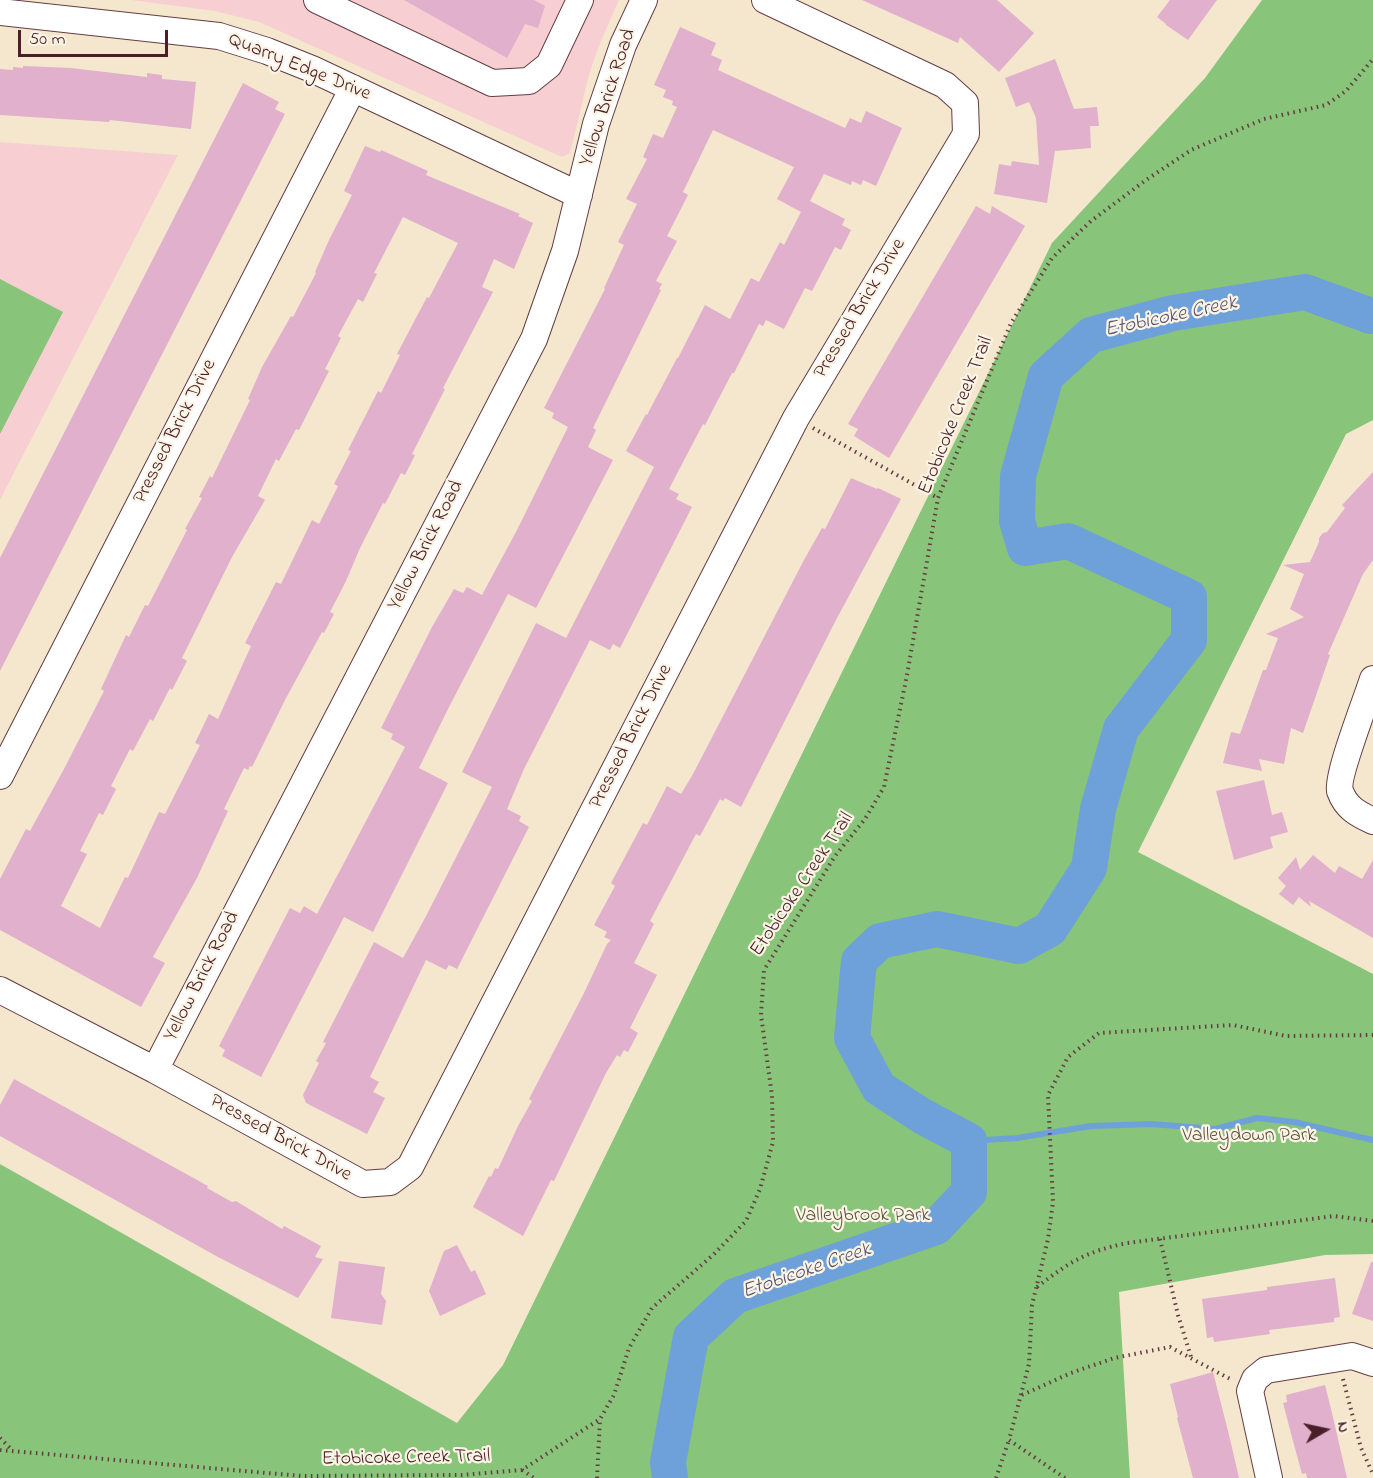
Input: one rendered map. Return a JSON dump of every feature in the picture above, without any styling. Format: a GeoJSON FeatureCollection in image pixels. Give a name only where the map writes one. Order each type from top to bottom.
{"type":"FeatureCollection","features":[{"type":"Feature","properties":{"kind":"street"},"geometry":{"type":"LineString","coordinates":[[317,0],[492,83],[529,81],[549,65],[580,0]]}},
{"type":"Feature","properties":{"kind":"street","name":"Yellow Brick Road"},"geometry":{"type":"LineString","coordinates":[[154,1070],[534,339],[566,251],[596,124],[623,45],[644,0]]}},
{"type":"Feature","properties":{"kind":"street","name":"Pressed Brick Drive"},"geometry":{"type":"LineString","coordinates":[[0,990],[154,1070],[363,1184],[390,1182],[410,1167],[796,418],[966,134],[965,103],[945,85],[765,0]]}},
{"type":"Feature","properties":{"kind":"street","name":"Quarry Edge Drive"},"geometry":{"type":"LineString","coordinates":[[6,8],[219,36],[267,51],[352,88],[579,195]]}},
{"type":"Feature","properties":{"kind":"street","name":"Pressed Brick Drive"},"geometry":{"type":"LineString","coordinates":[[0,776],[352,88]]}},
{"type":"Feature","properties":{"kind":"street"},"geometry":{"type":"LineString","coordinates":[[1373,679],[1339,789],[1348,806],[1355,813],[1373,821]]}},
{"type":"Feature","properties":{"kind":"street"},"geometry":{"type":"LineString","coordinates":[[1269,1478],[1250,1390],[1255,1379],[1266,1370],[1337,1358],[1352,1356],[1373,1363]]}},
{"type":"Feature","properties":{"kind":"path","name":"Etobicoke Creek Trail"},"geometry":{"type":"LineString","coordinates":[[0,1450],[302,1476],[462,1477],[522,1470],[600,1419],[614,1395],[629,1348],[652,1308],[713,1255],[747,1221],[760,1189],[773,1142],[772,1096],[761,1015],[764,970],[836,856],[865,819],[884,787],[907,675],[938,498],[1011,323],[1052,258],[1091,221],[1146,180],[1191,150],[1264,119],[1326,105],[1346,91],[1373,59]]}},
{"type":"Feature","properties":{"kind":"path"},"geometry":{"type":"LineString","coordinates":[[796,418],[938,498]]}},
{"type":"Feature","properties":{"kind":"path"},"geometry":{"type":"LineString","coordinates":[[996,1478],[1009,1440],[1029,1364],[1032,1305],[1048,1239],[1053,1202],[1048,1095],[1068,1057],[1099,1033],[1233,1025],[1286,1036],[1373,1035]]}},
{"type":"Feature","properties":{"kind":"path"},"geometry":{"type":"LineString","coordinates":[[1036,1288],[1070,1262],[1097,1250],[1160,1239],[1334,1216],[1373,1221]]}},
{"type":"Feature","properties":{"kind":"path"},"geometry":{"type":"LineString","coordinates":[[1160,1239],[1178,1315],[1191,1357]]}},
{"type":"Feature","properties":{"kind":"path"},"geometry":{"type":"LineString","coordinates":[[1022,1395],[1071,1373],[1114,1358],[1170,1347],[1250,1390]]}},
{"type":"Feature","properties":{"kind":"path"},"geometry":{"type":"LineString","coordinates":[[1337,1358],[1361,1448],[1373,1474]]}},
{"type":"Feature","properties":{"kind":"path"},"geometry":{"type":"LineString","coordinates":[[597,1478],[600,1419]]}},
{"type":"Feature","properties":{"kind":"path"},"geometry":{"type":"LineString","coordinates":[[0,1438],[13,1451]]}},
{"type":"Feature","properties":{"kind":"path"},"geometry":{"type":"LineString","coordinates":[[1009,1440],[1065,1478]]}},
{"type":"Feature","properties":{"kind":"path"},"geometry":{"type":"LineString","coordinates":[[522,1470],[534,1478]]}},
{"type":"Feature","properties":{"kind":"shaded area"},"geometry":{"type":"Polygon","coordinates":[[[131,0],[619,0],[590,71],[570,153],[562,157],[259,22],[215,11],[131,0]]]}},
{"type":"Feature","properties":{"kind":"shaded area"},"geometry":{"type":"Polygon","coordinates":[[[0,142],[178,155],[0,500],[0,142]]]}},
{"type":"Feature","properties":{"kind":"green space","name":"Valleybrook Park"},"geometry":{"type":"Polygon","coordinates":[[[1262,0],[1373,0],[1373,420],[1346,434],[1138,852],[1373,974],[1373,1254],[1325,1255],[1119,1292],[1130,1478],[0,1478],[0,1164],[457,1423],[503,1365],[1052,243],[1205,78],[1262,0]]]}},
{"type":"Feature","properties":{"kind":"green space"},"geometry":{"type":"Polygon","coordinates":[[[0,279],[63,312],[0,434],[0,279]]]}},
{"type":"Feature","properties":{"kind":"building"},"geometry":{"type":"Polygon","coordinates":[[[404,0],[534,0],[545,6],[538,28],[525,24],[507,58],[404,0]]]}},
{"type":"Feature","properties":{"kind":"building"},"geometry":{"type":"Polygon","coordinates":[[[862,0],[997,0],[1034,33],[999,72],[960,37],[958,43],[862,0]]]}},
{"type":"Feature","properties":{"kind":"building"},"geometry":{"type":"Polygon","coordinates":[[[1170,0],[1217,0],[1188,40],[1157,17],[1170,0]]]}},
{"type":"Feature","properties":{"kind":"building"},"geometry":{"type":"Polygon","coordinates":[[[680,27],[716,43],[711,55],[722,60],[718,70],[845,128],[850,118],[861,123],[866,111],[902,128],[876,186],[863,180],[861,185],[852,181],[851,185],[824,174],[810,201],[845,219],[842,225],[851,230],[841,250],[835,247],[812,291],[805,288],[784,329],[766,320],[763,326],[759,324],[705,425],[703,424],[669,489],[679,494],[676,499],[692,507],[620,648],[613,644],[610,650],[590,640],[524,769],[507,809],[521,816],[519,821],[529,827],[457,969],[449,965],[446,970],[426,960],[370,1077],[379,1082],[373,1092],[385,1098],[367,1134],[306,1103],[303,1095],[319,1063],[316,1061],[326,1043],[323,1042],[374,942],[403,958],[425,918],[492,787],[462,772],[536,623],[566,638],[654,467],[626,451],[705,305],[730,319],[751,278],[759,282],[780,242],[784,245],[801,212],[777,199],[794,167],[713,130],[683,192],[688,195],[667,236],[677,241],[656,281],[662,284],[659,289],[661,290],[593,428],[596,430],[588,447],[613,460],[536,608],[508,594],[450,705],[419,768],[448,783],[373,932],[344,917],[261,1077],[222,1056],[225,1050],[219,1046],[290,908],[300,913],[304,906],[317,914],[405,747],[391,739],[393,734],[381,728],[432,627],[454,589],[463,593],[467,587],[482,595],[568,427],[552,418],[554,413],[544,408],[605,289],[624,245],[618,242],[637,204],[626,199],[647,159],[643,157],[653,134],[663,138],[677,107],[672,105],[673,101],[663,97],[666,90],[654,85],[680,27]]]}},
{"type":"Feature","properties":{"kind":"building"},"geometry":{"type":"Polygon","coordinates":[[[1055,59],[1074,109],[1097,107],[1099,126],[1090,126],[1091,148],[1055,151],[1047,203],[994,194],[999,164],[1011,166],[1012,161],[1039,165],[1036,118],[1029,102],[1016,107],[1005,78],[1055,59]]]}},
{"type":"Feature","properties":{"kind":"building"},"geometry":{"type":"Polygon","coordinates":[[[23,66],[71,68],[147,77],[147,73],[162,75],[162,79],[196,82],[191,129],[110,120],[109,122],[0,115],[0,69],[13,70],[13,67],[23,68],[23,66]]]}},
{"type":"Feature","properties":{"kind":"building"},"geometry":{"type":"Polygon","coordinates":[[[243,83],[279,102],[275,109],[285,114],[0,671],[0,558],[243,83]]]}},
{"type":"Feature","properties":{"kind":"building"},"geometry":{"type":"Polygon","coordinates":[[[365,146],[380,152],[381,150],[428,171],[426,175],[520,214],[518,216],[533,223],[514,269],[494,259],[482,287],[493,292],[443,388],[445,389],[412,454],[415,455],[405,475],[401,473],[360,548],[330,612],[334,614],[285,700],[252,767],[250,766],[248,770],[244,768],[224,809],[228,811],[197,878],[153,957],[165,963],[141,1007],[0,930],[0,879],[26,829],[30,831],[65,767],[104,691],[101,689],[126,635],[129,637],[145,605],[148,606],[187,530],[185,529],[202,498],[199,497],[210,476],[212,478],[250,400],[248,399],[262,367],[291,316],[293,317],[316,273],[329,240],[352,195],[344,191],[365,146]],[[403,217],[374,273],[377,274],[363,302],[358,299],[338,336],[341,338],[325,369],[329,371],[299,430],[296,429],[279,461],[276,459],[258,496],[265,500],[232,557],[182,658],[187,661],[153,721],[150,719],[133,751],[130,749],[111,786],[116,789],[103,815],[99,813],[80,851],[87,854],[61,906],[100,928],[125,877],[128,878],[159,812],[165,814],[200,745],[195,743],[209,714],[218,719],[251,646],[245,643],[276,582],[281,584],[312,520],[319,524],[338,486],[334,484],[351,451],[348,450],[378,391],[381,393],[400,355],[397,354],[458,243],[403,217]]]}},
{"type":"Feature","properties":{"kind":"building"},"geometry":{"type":"Polygon","coordinates":[[[976,206],[990,214],[992,206],[1025,226],[889,458],[854,436],[858,429],[848,424],[976,206]]]}},
{"type":"Feature","properties":{"kind":"building"},"geometry":{"type":"Polygon","coordinates":[[[1373,472],[1373,560],[1363,574],[1328,654],[1330,655],[1303,733],[1291,728],[1284,764],[1259,759],[1262,771],[1223,763],[1231,732],[1240,734],[1263,670],[1266,670],[1278,638],[1266,634],[1304,617],[1290,609],[1304,574],[1283,565],[1310,562],[1319,538],[1327,532],[1345,508],[1342,505],[1373,472]]]}},
{"type":"Feature","properties":{"kind":"building"},"geometry":{"type":"Polygon","coordinates":[[[851,478],[901,499],[836,620],[741,807],[725,798],[723,801],[720,799],[700,836],[696,834],[650,921],[654,924],[634,963],[657,975],[630,1028],[638,1033],[628,1052],[624,1050],[620,1057],[617,1055],[606,1073],[554,1181],[551,1180],[523,1236],[473,1207],[489,1176],[491,1177],[495,1168],[498,1169],[532,1101],[529,1099],[611,940],[604,937],[607,932],[594,925],[615,886],[611,883],[643,823],[647,825],[667,786],[681,794],[693,774],[804,560],[822,528],[825,529],[851,478]]]}},
{"type":"Feature","properties":{"kind":"building"},"geometry":{"type":"Polygon","coordinates":[[[1264,780],[1272,815],[1282,812],[1288,832],[1270,837],[1273,848],[1234,860],[1216,791],[1264,780]]]}},
{"type":"Feature","properties":{"kind":"building"},"geometry":{"type":"Polygon","coordinates":[[[1313,855],[1335,873],[1339,866],[1362,879],[1373,860],[1373,938],[1309,901],[1311,907],[1299,897],[1293,905],[1279,894],[1286,886],[1278,878],[1296,857],[1300,870],[1313,855]]]}},
{"type":"Feature","properties":{"kind":"building"},"geometry":{"type":"Polygon","coordinates":[[[14,1079],[208,1186],[207,1188],[232,1202],[236,1201],[282,1229],[284,1226],[321,1246],[315,1257],[323,1259],[298,1298],[218,1257],[0,1136],[0,1105],[14,1079]]]}},
{"type":"Feature","properties":{"kind":"building"},"geometry":{"type":"Polygon","coordinates":[[[457,1245],[471,1272],[475,1270],[486,1294],[440,1316],[429,1291],[444,1251],[457,1245]]]}},
{"type":"Feature","properties":{"kind":"building"},"geometry":{"type":"Polygon","coordinates":[[[339,1261],[385,1267],[381,1294],[386,1301],[382,1325],[331,1318],[339,1261]]]}},
{"type":"Feature","properties":{"kind":"building"},"geometry":{"type":"Polygon","coordinates":[[[1371,1262],[1373,1262],[1373,1321],[1352,1314],[1371,1262]]]}},
{"type":"Feature","properties":{"kind":"building"},"geometry":{"type":"Polygon","coordinates":[[[1335,1278],[1340,1317],[1334,1318],[1334,1322],[1269,1330],[1270,1334],[1214,1342],[1213,1337],[1207,1338],[1202,1299],[1335,1278]]]}},
{"type":"Feature","properties":{"kind":"building"},"geometry":{"type":"Polygon","coordinates":[[[1213,1372],[1239,1478],[1193,1478],[1177,1418],[1170,1384],[1213,1372]]]}},
{"type":"Feature","properties":{"kind":"building"},"geometry":{"type":"Polygon","coordinates":[[[1325,1385],[1347,1478],[1307,1478],[1306,1473],[1302,1474],[1283,1403],[1287,1402],[1286,1395],[1325,1385]]]}},
{"type":"Feature","properties":{"kind":"waterway","name":"Etobicoke Creek"},"geometry":{"type":"LineString","coordinates":[[670,1478],[668,1462],[691,1337],[735,1296],[936,1227],[969,1192],[969,1141],[922,1116],[879,1088],[852,1038],[859,961],[880,941],[937,929],[1019,946],[1050,929],[1089,868],[1098,809],[1121,729],[1189,640],[1189,597],[1068,541],[1025,548],[1017,521],[1018,476],[1046,376],[1091,335],[1173,313],[1305,292],[1373,315]]}},
{"type":"Feature","properties":{"kind":"waterway"},"geometry":{"type":"LineString","coordinates":[[969,1141],[1017,1138],[1091,1126],[1151,1124],[1215,1129],[1257,1118],[1294,1122],[1373,1140]]}},
{"type":"Feature","properties":{"kind":"park label","name":"Valleydown Park"},"geometry":{"type":"Point","coordinates":[1249,1137]}}]}
